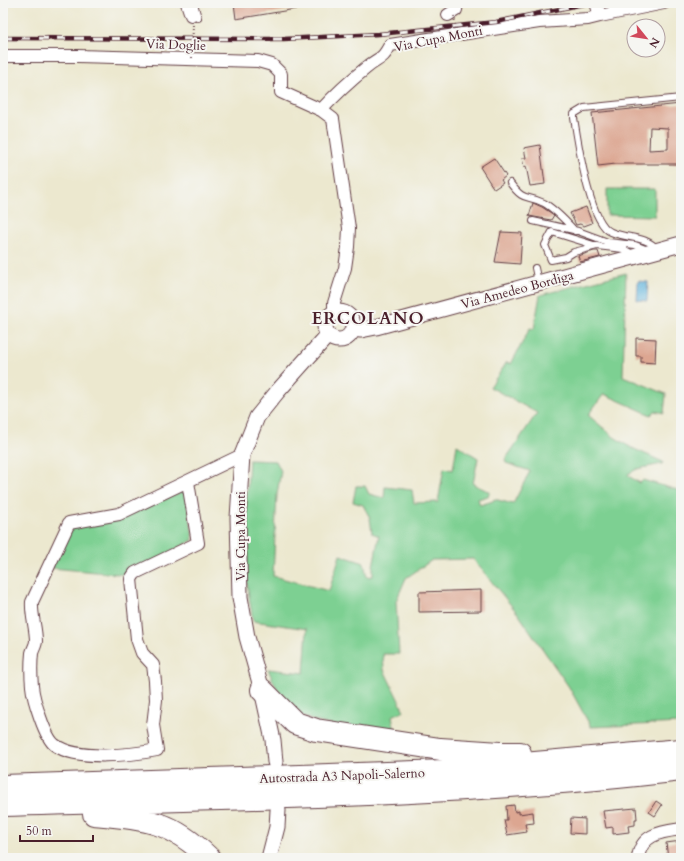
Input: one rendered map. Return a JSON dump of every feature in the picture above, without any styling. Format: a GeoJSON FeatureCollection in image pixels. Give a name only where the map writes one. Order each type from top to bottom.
{"type":"FeatureCollection","features":[{"type":"Feature","properties":{"kind":"highway"},"geometry":{"type":"LineString","coordinates":[[262,690],[295,723],[316,730],[440,749],[500,753],[653,745],[681,746]]}},
{"type":"Feature","properties":{"kind":"highway","name":"Autostrada A3 Napoli-Salerno"},"geometry":{"type":"LineString","coordinates":[[3,786],[445,771],[681,750]]}},
{"type":"Feature","properties":{"kind":"highway","name":"Autostrada A3 Napoli-Salerno"},"geometry":{"type":"LineString","coordinates":[[3,805],[455,790],[608,778],[681,770]]}},
{"type":"Feature","properties":{"kind":"highway"},"geometry":{"type":"LineString","coordinates":[[3,814],[81,813],[134,818],[166,826],[190,840],[209,858]]}},
{"type":"Feature","properties":{"kind":"street"},"geometry":{"type":"LineString","coordinates":[[187,3],[194,15]]}},
{"type":"Feature","properties":{"kind":"street"},"geometry":{"type":"LineString","coordinates":[[451,16],[456,10],[457,3]]}},
{"type":"Feature","properties":{"kind":"street","name":"Via Cupa Monti"},"geometry":{"type":"LineString","coordinates":[[321,110],[339,91],[367,68],[384,57],[390,45],[539,22],[588,19],[599,11],[664,3]]}},
{"type":"Feature","properties":{"kind":"street","name":"Via Doglie"},"geometry":{"type":"LineString","coordinates":[[3,56],[192,58],[258,61],[272,65],[281,74],[281,92],[321,110]]}},
{"type":"Feature","properties":{"kind":"street"},"geometry":{"type":"LineString","coordinates":[[321,110],[334,119],[349,228],[345,268],[334,303],[334,313]]}},
{"type":"Feature","properties":{"kind":"street","name":"Via Amedeo Bordiga"},"geometry":{"type":"LineString","coordinates":[[353,329],[361,330],[376,327],[536,275],[632,258],[681,244]]}},
{"type":"Feature","properties":{"kind":"street"},"geometry":{"type":"LineString","coordinates":[[334,313],[345,313],[352,321],[353,329],[348,337],[344,339],[333,339],[328,335],[325,326],[326,320],[334,313]]}},
{"type":"Feature","properties":{"kind":"street","name":"Via Cupa Monti"},"geometry":{"type":"LineString","coordinates":[[275,762],[273,740],[262,690],[247,637],[240,597],[238,518],[242,455],[257,417],[328,335]]}},
{"type":"Feature","properties":{"kind":"street"},"geometry":{"type":"LineString","coordinates":[[188,482],[198,543],[135,573],[131,579],[137,639],[142,653],[153,665],[156,700],[153,725],[158,750],[98,754],[81,753],[55,744],[44,725],[34,698],[32,687],[32,650],[36,642],[31,613],[32,602],[69,523],[119,514],[242,455]]}},
{"type":"Feature","properties":{"kind":"street"},"geometry":{"type":"LineString","coordinates":[[269,858],[277,826],[278,810]]}},
{"type":"Feature","properties":{"kind":"street"},"geometry":{"type":"LineString","coordinates":[[638,858],[639,851],[645,840],[654,834],[681,829]]}},
{"type":"Feature","properties":{"kind":"lane"},"geometry":{"type":"LineString","coordinates":[[655,252],[649,241],[611,233],[602,225],[588,194],[574,114],[584,108],[681,98]]}},
{"type":"Feature","properties":{"kind":"lane"},"geometry":{"type":"LineString","coordinates":[[510,183],[518,194],[543,203],[561,216],[575,231]]}},
{"type":"Feature","properties":{"kind":"lane"},"geometry":{"type":"LineString","coordinates":[[533,221],[575,231],[608,242],[635,245],[655,252]]}},
{"type":"Feature","properties":{"kind":"lane"},"geometry":{"type":"LineString","coordinates":[[597,246],[551,260],[545,245],[552,232],[597,246],[623,249],[629,252],[632,258]]}},
{"type":"Feature","properties":{"kind":"path"},"geometry":{"type":"LineString","coordinates":[[192,58],[194,15]]}},
{"type":"Feature","properties":{"kind":"path"},"geometry":{"type":"LineString","coordinates":[[451,16],[456,31]]}},
{"type":"Feature","properties":{"kind":"green space"},"geometry":{"type":"Polygon","coordinates":[[[607,189],[655,189],[655,216],[607,215],[607,189]]]}},
{"type":"Feature","properties":{"kind":"green space"},"geometry":{"type":"Polygon","coordinates":[[[626,273],[623,376],[666,394],[664,413],[655,411],[651,415],[604,394],[588,415],[614,437],[630,447],[663,462],[662,464],[637,469],[628,474],[630,477],[640,483],[643,480],[681,491],[681,723],[591,727],[569,687],[519,615],[473,559],[432,560],[406,578],[396,601],[399,654],[383,654],[384,670],[404,711],[392,716],[396,736],[318,722],[293,710],[280,694],[268,669],[304,673],[307,629],[253,621],[243,559],[249,460],[276,461],[281,471],[277,494],[273,576],[329,591],[340,555],[364,563],[367,577],[373,576],[373,566],[379,536],[372,533],[370,518],[363,505],[353,502],[356,486],[365,486],[369,494],[384,498],[385,487],[412,490],[414,503],[438,502],[444,468],[453,470],[457,445],[478,458],[473,484],[490,492],[488,496],[478,499],[480,505],[493,501],[494,499],[513,504],[530,471],[506,463],[505,460],[537,413],[490,387],[507,362],[511,364],[530,328],[534,329],[540,295],[626,273]]]}},
{"type":"Feature","properties":{"kind":"green space"},"geometry":{"type":"Polygon","coordinates":[[[187,490],[193,540],[129,575],[51,568],[70,528],[122,516],[187,490]]]}},
{"type":"Feature","properties":{"kind":"water"},"geometry":{"type":"Polygon","coordinates":[[[638,281],[648,282],[647,301],[637,300],[638,281]]]}},
{"type":"Feature","properties":{"kind":"building"},"geometry":{"type":"Polygon","coordinates":[[[234,3],[307,3],[308,7],[236,19],[234,3]]]}},
{"type":"Feature","properties":{"kind":"building"},"geometry":{"type":"Polygon","coordinates":[[[681,104],[681,164],[616,164],[598,166],[592,113],[681,104]],[[650,127],[649,150],[668,149],[668,128],[650,127]]]}},
{"type":"Feature","properties":{"kind":"building"},"geometry":{"type":"Polygon","coordinates":[[[540,145],[545,184],[530,186],[526,166],[524,167],[522,158],[526,158],[524,148],[540,145]]]}},
{"type":"Feature","properties":{"kind":"building"},"geometry":{"type":"Polygon","coordinates":[[[494,158],[506,176],[501,180],[503,183],[494,189],[480,167],[494,158]]]}},
{"type":"Feature","properties":{"kind":"building"},"geometry":{"type":"Polygon","coordinates":[[[533,203],[554,215],[551,220],[529,216],[533,203]]]}},
{"type":"Feature","properties":{"kind":"building"},"geometry":{"type":"Polygon","coordinates":[[[586,207],[592,223],[584,226],[580,224],[576,225],[570,213],[586,207]]]}},
{"type":"Feature","properties":{"kind":"building"},"geometry":{"type":"Polygon","coordinates":[[[501,232],[522,233],[520,264],[495,262],[501,232]]]}},
{"type":"Feature","properties":{"kind":"building"},"geometry":{"type":"Polygon","coordinates":[[[598,251],[600,257],[580,262],[578,256],[598,251]]]}},
{"type":"Feature","properties":{"kind":"building"},"geometry":{"type":"Polygon","coordinates":[[[636,338],[656,339],[655,363],[641,362],[641,356],[636,356],[636,338]]]}},
{"type":"Feature","properties":{"kind":"building"},"geometry":{"type":"Polygon","coordinates":[[[481,590],[481,611],[419,612],[419,592],[481,590]]]}},
{"type":"Feature","properties":{"kind":"building"},"geometry":{"type":"Polygon","coordinates":[[[656,801],[662,805],[655,816],[649,812],[656,801]]]}},
{"type":"Feature","properties":{"kind":"building"},"geometry":{"type":"Polygon","coordinates":[[[514,805],[515,812],[519,811],[519,814],[533,812],[534,823],[525,824],[527,832],[507,835],[504,820],[507,820],[506,806],[514,805]]]}},
{"type":"Feature","properties":{"kind":"building"},"geometry":{"type":"Polygon","coordinates":[[[636,808],[637,819],[635,819],[635,825],[628,826],[629,832],[613,834],[613,827],[606,828],[603,811],[636,808]]]}},
{"type":"Feature","properties":{"kind":"building"},"geometry":{"type":"Polygon","coordinates":[[[571,818],[585,819],[585,834],[570,833],[571,818]]]}},
{"type":"Feature","properties":{"kind":"building"},"geometry":{"type":"Polygon","coordinates":[[[681,841],[681,858],[668,858],[666,843],[681,841]]]}},
{"type":"Feature","properties":{"kind":"railway"},"geometry":{"type":"LineString","coordinates":[[3,38],[284,39],[379,34],[496,22],[589,3]]}},
{"type":"Feature","properties":{"kind":"district","name":"ERCOLANO"},"geometry":{"type":"Point","coordinates":[368,318]}}]}
